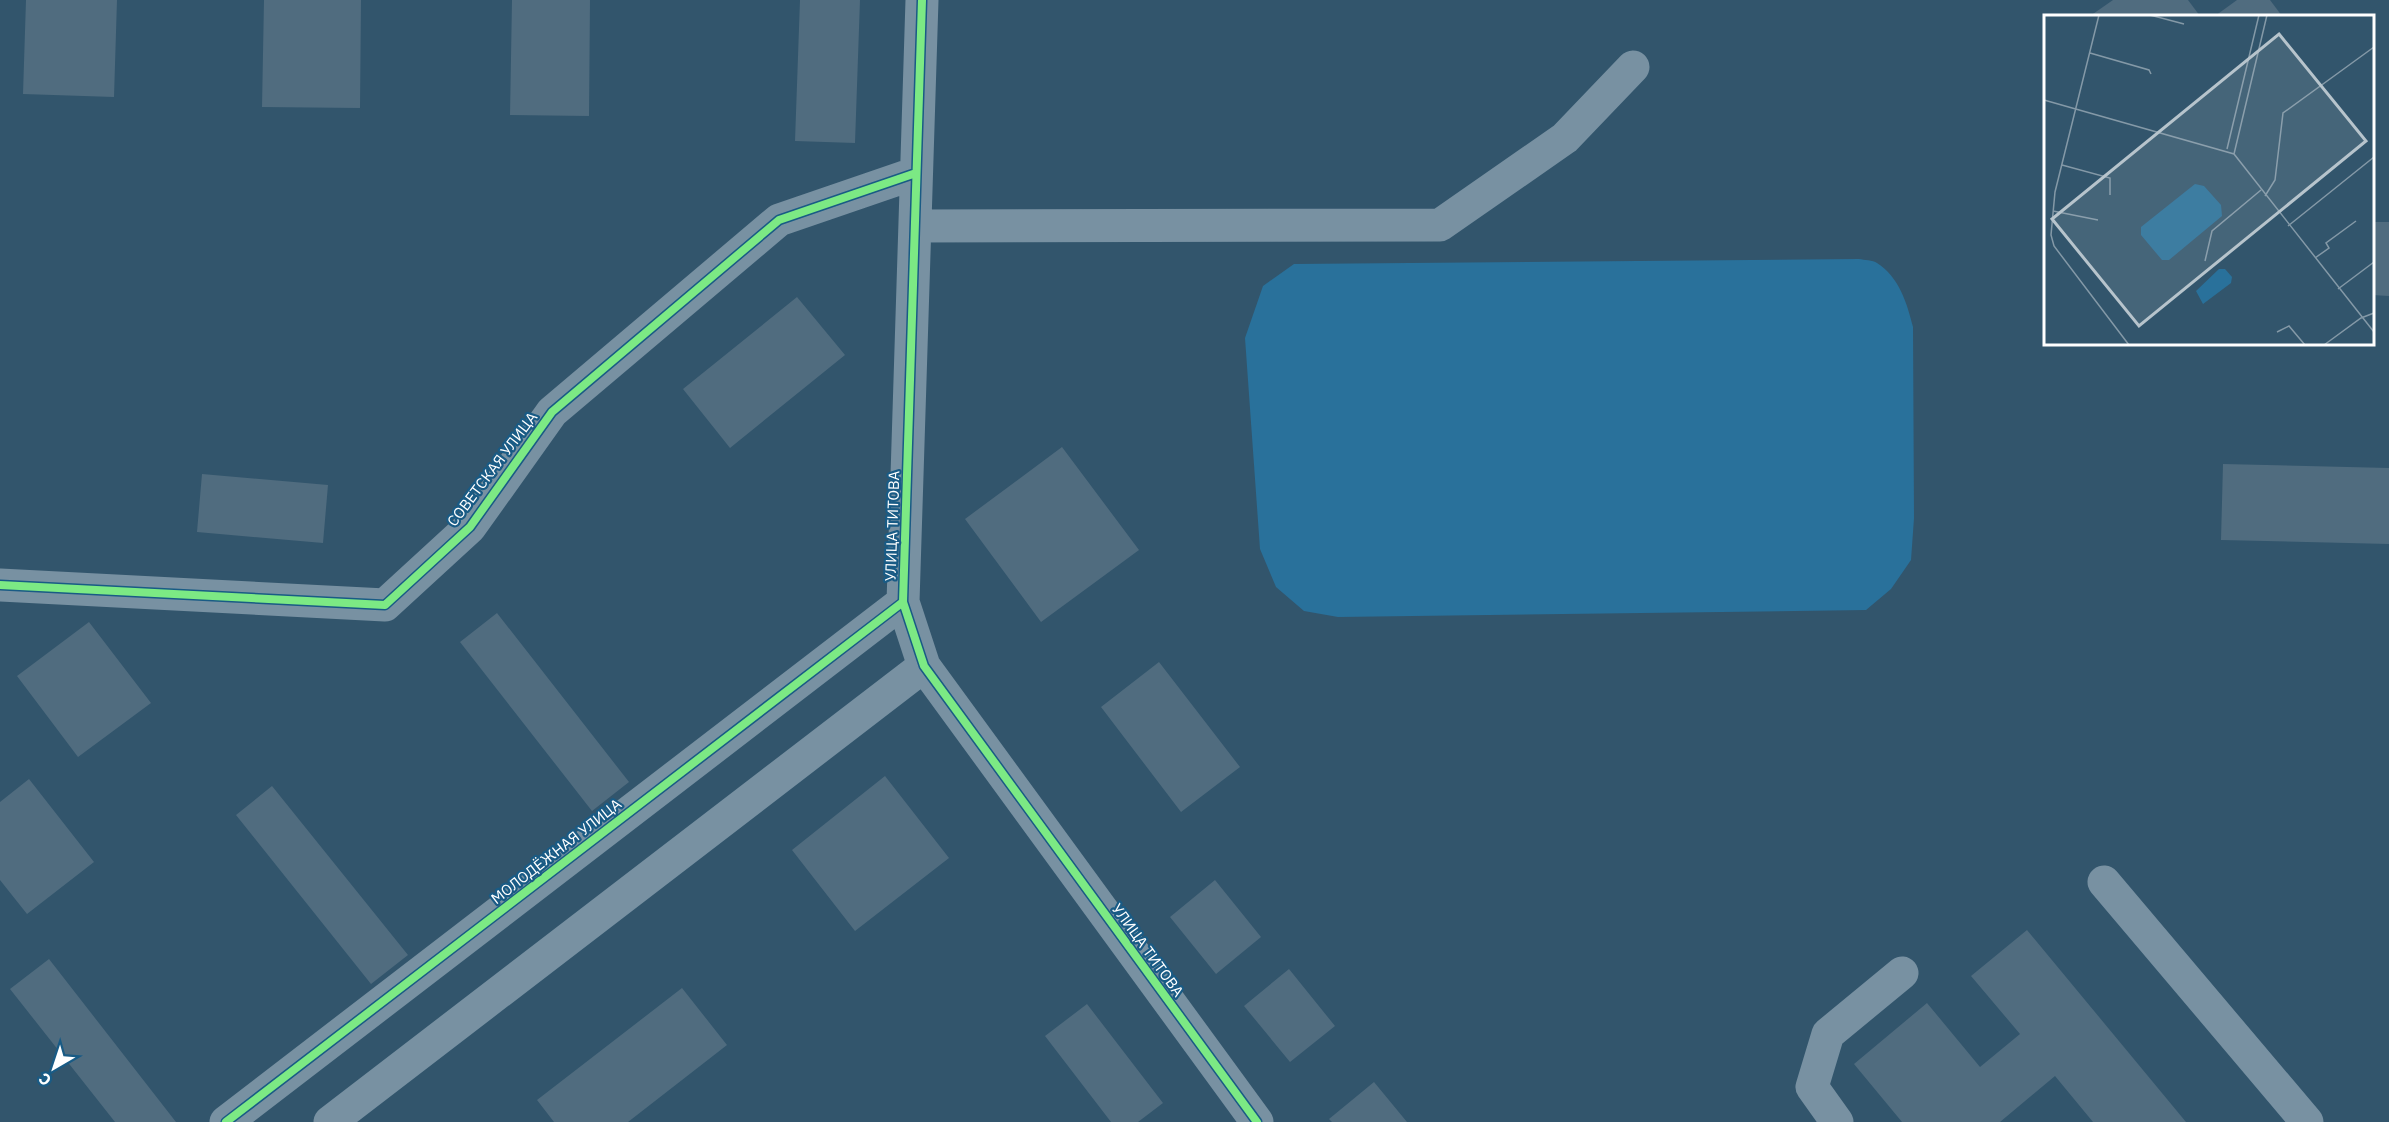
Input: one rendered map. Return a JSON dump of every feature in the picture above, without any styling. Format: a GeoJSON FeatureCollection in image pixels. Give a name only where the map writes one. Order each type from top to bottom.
{"type":"FeatureCollection","features":[{"type":"Feature","properties":{"kind":"street","name":"УЛИЦА ТИТОВА"},"geometry":{"type":"LineString","coordinates":[[922,0],[903,602],[924,666],[1257,1122]]}},
{"type":"Feature","properties":{"kind":"street"},"geometry":{"type":"LineString","coordinates":[[915,226],[1440,225],[1565,138],[1633,67]]}},
{"type":"Feature","properties":{"kind":"street","name":"СОВЕТСКАЯ УЛИЦА"},"geometry":{"type":"LineString","coordinates":[[0,585],[385,605],[470,527],[552,412],[778,220],[916,172]]}},
{"type":"Feature","properties":{"kind":"street","name":"МОЛОДЁЖНАЯ УЛИЦА"},"geometry":{"type":"LineString","coordinates":[[226,1122],[903,602]]}},
{"type":"Feature","properties":{"kind":"street"},"geometry":{"type":"LineString","coordinates":[[330,1122],[924,666]]}},
{"type":"Feature","properties":{"kind":"street"},"geometry":{"type":"LineString","coordinates":[[2104,882],[2307,1122]]}},
{"type":"Feature","properties":{"kind":"street"},"geometry":{"type":"LineString","coordinates":[[1837,1122],[1812,1087],[1827,1034],[1902,973]]}},
{"type":"Feature","properties":{"kind":"shaded area"},"geometry":{"type":"Polygon","coordinates":[[[1859,259],[1875,262],[1891,276],[1905,300],[1913,327],[1914,518],[1911,560],[1891,589],[1866,610],[1338,617],[1304,611],[1276,587],[1260,549],[1245,338],[1263,286],[1294,264],[1859,259]]]}},
{"type":"Feature","properties":{"kind":"building"},"geometry":{"type":"Polygon","coordinates":[[[26,0],[117,0],[114,97],[23,94],[26,0]]]}},
{"type":"Feature","properties":{"kind":"building"},"geometry":{"type":"Polygon","coordinates":[[[264,0],[361,0],[360,108],[262,107],[264,0]]]}},
{"type":"Feature","properties":{"kind":"building"},"geometry":{"type":"Polygon","coordinates":[[[512,0],[590,0],[589,116],[510,115],[512,0]]]}},
{"type":"Feature","properties":{"kind":"building"},"geometry":{"type":"Polygon","coordinates":[[[800,0],[860,0],[855,143],[795,141],[800,0]]]}},
{"type":"Feature","properties":{"kind":"building"},"geometry":{"type":"Polygon","coordinates":[[[2113,0],[2188,0],[2199,15],[2091,15],[2113,0]]]}},
{"type":"Feature","properties":{"kind":"building"},"geometry":{"type":"Polygon","coordinates":[[[2237,0],[2270,0],[2281,15],[2216,15],[2237,0]]]}},
{"type":"Feature","properties":{"kind":"building"},"geometry":{"type":"Polygon","coordinates":[[[2374,222],[2389,222],[2389,296],[2374,295],[2374,222]]]}},
{"type":"Feature","properties":{"kind":"building"},"geometry":{"type":"Polygon","coordinates":[[[797,297],[845,355],[730,448],[683,389],[797,297]]]}},
{"type":"Feature","properties":{"kind":"building"},"geometry":{"type":"Polygon","coordinates":[[[1062,447],[1139,550],[1041,622],[965,519],[1062,447]]]}},
{"type":"Feature","properties":{"kind":"building"},"geometry":{"type":"Polygon","coordinates":[[[2223,464],[2389,468],[2389,544],[2221,540],[2223,464]]]}},
{"type":"Feature","properties":{"kind":"building"},"geometry":{"type":"Polygon","coordinates":[[[202,474],[328,485],[323,543],[197,532],[202,474]]]}},
{"type":"Feature","properties":{"kind":"building"},"geometry":{"type":"Polygon","coordinates":[[[497,613],[629,782],[592,811],[460,642],[497,613]]]}},
{"type":"Feature","properties":{"kind":"building"},"geometry":{"type":"Polygon","coordinates":[[[89,622],[151,703],[78,757],[17,676],[89,622]]]}},
{"type":"Feature","properties":{"kind":"building"},"geometry":{"type":"Polygon","coordinates":[[[1159,662],[1240,767],[1181,812],[1101,707],[1159,662]]]}},
{"type":"Feature","properties":{"kind":"building"},"geometry":{"type":"Polygon","coordinates":[[[885,776],[949,858],[855,931],[792,850],[885,776]]]}},
{"type":"Feature","properties":{"kind":"building"},"geometry":{"type":"Polygon","coordinates":[[[29,779],[94,862],[27,914],[0,880],[0,802],[29,779]]]}},
{"type":"Feature","properties":{"kind":"building"},"geometry":{"type":"Polygon","coordinates":[[[272,786],[408,955],[371,984],[236,815],[272,786]]]}},
{"type":"Feature","properties":{"kind":"building"},"geometry":{"type":"Polygon","coordinates":[[[1215,880],[1261,937],[1216,974],[1170,917],[1215,880]]]}},
{"type":"Feature","properties":{"kind":"building"},"geometry":{"type":"Polygon","coordinates":[[[2027,930],[2186,1122],[2093,1122],[2055,1076],[2000,1122],[1902,1122],[1854,1064],[1927,1003],[1980,1067],[2020,1034],[1971,976],[2027,930]]]}},
{"type":"Feature","properties":{"kind":"building"},"geometry":{"type":"Polygon","coordinates":[[[49,959],[176,1122],[115,1122],[10,989],[49,959]]]}},
{"type":"Feature","properties":{"kind":"building"},"geometry":{"type":"Polygon","coordinates":[[[1289,969],[1335,1026],[1290,1062],[1244,1006],[1289,969]]]}},
{"type":"Feature","properties":{"kind":"building"},"geometry":{"type":"Polygon","coordinates":[[[682,988],[727,1045],[628,1122],[554,1122],[537,1100],[682,988]]]}},
{"type":"Feature","properties":{"kind":"building"},"geometry":{"type":"Polygon","coordinates":[[[1087,1004],[1163,1103],[1138,1122],[1111,1122],[1045,1036],[1087,1004]]]}},
{"type":"Feature","properties":{"kind":"building"},"geometry":{"type":"Polygon","coordinates":[[[1374,1082],[1407,1122],[1332,1122],[1329,1119],[1374,1082]]]}},
{"type":"Feature","properties":{"kind":"cycle path"},"geometry":{"type":"LineString","coordinates":[[922,0],[903,602],[924,666],[1257,1122]]}},
{"type":"Feature","properties":{"kind":"cycle path"},"geometry":{"type":"LineString","coordinates":[[0,585],[385,605],[470,527],[552,412],[779,220],[916,173]]}},
{"type":"Feature","properties":{"kind":"cycle path"},"geometry":{"type":"LineString","coordinates":[[226,1122],[903,602]]}}]}
